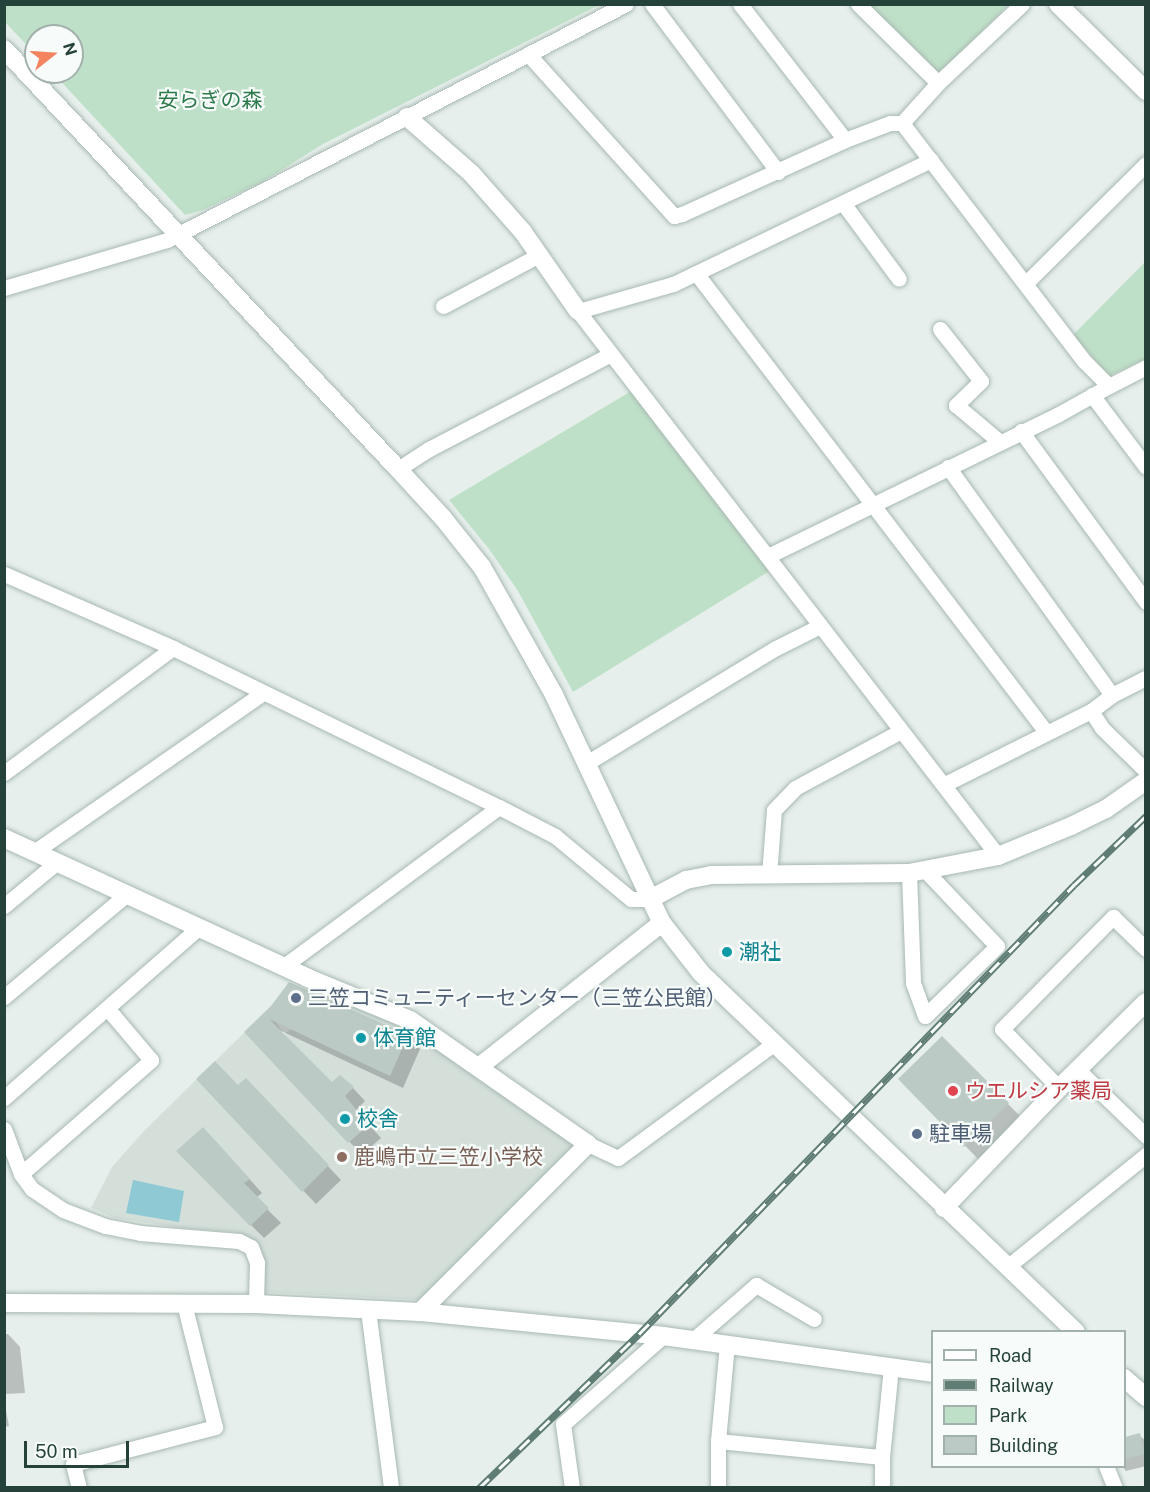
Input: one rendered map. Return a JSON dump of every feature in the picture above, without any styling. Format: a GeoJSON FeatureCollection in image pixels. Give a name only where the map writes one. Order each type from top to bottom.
{"type":"FeatureCollection","features":[{"type":"Feature","properties":{"kind":"street"},"geometry":{"type":"LineString","coordinates":[[4,288],[167,240],[626,4]]}},
{"type":"Feature","properties":{"kind":"street"},"geometry":{"type":"LineString","coordinates":[[652,4],[778,172]]}},
{"type":"Feature","properties":{"kind":"street"},"geometry":{"type":"LineString","coordinates":[[740,4],[845,140]]}},
{"type":"Feature","properties":{"kind":"street"},"geometry":{"type":"LineString","coordinates":[[858,4],[938,83]]}},
{"type":"Feature","properties":{"kind":"street"},"geometry":{"type":"LineString","coordinates":[[529,55],[674,216],[778,172],[845,140],[890,123],[902,123],[938,83],[1022,4]]}},
{"type":"Feature","properties":{"kind":"street"},"geometry":{"type":"LineString","coordinates":[[1058,4],[1144,87]]}},
{"type":"Feature","properties":{"kind":"street"},"geometry":{"type":"LineString","coordinates":[[4,49],[398,469],[443,518],[482,567],[554,694],[585,764],[662,923],[701,973],[1074,1330]]}},
{"type":"Feature","properties":{"kind":"street"},"geometry":{"type":"LineString","coordinates":[[407,117],[471,172],[523,232],[611,354],[901,731],[945,784],[998,856]]}},
{"type":"Feature","properties":{"kind":"street"},"geometry":{"type":"LineString","coordinates":[[902,123],[1084,362],[1109,386]]}},
{"type":"Feature","properties":{"kind":"street"},"geometry":{"type":"LineString","coordinates":[[578,310],[673,284],[931,160]]}},
{"type":"Feature","properties":{"kind":"street"},"geometry":{"type":"LineString","coordinates":[[1026,283],[1146,164]]}},
{"type":"Feature","properties":{"kind":"street"},"geometry":{"type":"LineString","coordinates":[[843,203],[899,279]]}},
{"type":"Feature","properties":{"kind":"street"},"geometry":{"type":"LineString","coordinates":[[443,306],[539,255]]}},
{"type":"Feature","properties":{"kind":"street"},"geometry":{"type":"LineString","coordinates":[[696,273],[873,504],[969,634],[1047,732]]}},
{"type":"Feature","properties":{"kind":"street"},"geometry":{"type":"LineString","coordinates":[[940,329],[981,381],[956,405],[1000,442]]}},
{"type":"Feature","properties":{"kind":"street"},"geometry":{"type":"LineString","coordinates":[[398,469],[429,449],[611,354]]}},
{"type":"Feature","properties":{"kind":"street"},"geometry":{"type":"LineString","coordinates":[[768,556],[1146,367]]}},
{"type":"Feature","properties":{"kind":"street"},"geometry":{"type":"LineString","coordinates":[[1092,395],[1146,467]]}},
{"type":"Feature","properties":{"kind":"street"},"geometry":{"type":"LineString","coordinates":[[1021,431],[1146,602]]}},
{"type":"Feature","properties":{"kind":"street"},"geometry":{"type":"LineString","coordinates":[[948,467],[1112,695]]}},
{"type":"Feature","properties":{"kind":"street"},"geometry":{"type":"LineString","coordinates":[[4,574],[173,648],[555,836],[631,899],[650,898],[686,880],[711,874],[769,875],[917,871],[998,856],[1106,809],[1146,781]]}},
{"type":"Feature","properties":{"kind":"street"},"geometry":{"type":"LineString","coordinates":[[585,764],[777,648],[820,626]]}},
{"type":"Feature","properties":{"kind":"street"},"geometry":{"type":"LineString","coordinates":[[4,773],[173,648]]}},
{"type":"Feature","properties":{"kind":"street"},"geometry":{"type":"LineString","coordinates":[[945,784],[1091,711],[1112,695],[1146,678]]}},
{"type":"Feature","properties":{"kind":"street"},"geometry":{"type":"LineString","coordinates":[[34,852],[263,693]]}},
{"type":"Feature","properties":{"kind":"street"},"geometry":{"type":"LineString","coordinates":[[1091,711],[1102,728],[1146,771]]}},
{"type":"Feature","properties":{"kind":"street"},"geometry":{"type":"LineString","coordinates":[[769,875],[774,810],[795,788],[901,731]]}},
{"type":"Feature","properties":{"kind":"street"},"geometry":{"type":"LineString","coordinates":[[284,966],[499,807]]}},
{"type":"Feature","properties":{"kind":"street"},"geometry":{"type":"LineString","coordinates":[[4,838],[284,966],[410,1020],[480,1066],[588,1144],[618,1158],[773,1044]]}},
{"type":"Feature","properties":{"kind":"street"},"geometry":{"type":"LineString","coordinates":[[4,906],[57,862]]}},
{"type":"Feature","properties":{"kind":"street"},"geometry":{"type":"LineString","coordinates":[[917,871],[997,946],[926,1016],[913,983],[917,871]]}},
{"type":"Feature","properties":{"kind":"street"},"geometry":{"type":"LineString","coordinates":[[4,997],[127,894]]}},
{"type":"Feature","properties":{"kind":"street"},"geometry":{"type":"LineString","coordinates":[[1059,1088],[1002,1029],[1113,917],[1146,949]]}},
{"type":"Feature","properties":{"kind":"street"},"geometry":{"type":"LineString","coordinates":[[480,1066],[662,923]]}},
{"type":"Feature","properties":{"kind":"street"},"geometry":{"type":"LineString","coordinates":[[4,1098],[200,927]]}},
{"type":"Feature","properties":{"kind":"street"},"geometry":{"type":"LineString","coordinates":[[944,1208],[1059,1088],[1146,1002]]}},
{"type":"Feature","properties":{"kind":"street"},"geometry":{"type":"LineString","coordinates":[[21,1174],[151,1060],[107,1008]]}},
{"type":"Feature","properties":{"kind":"street"},"geometry":{"type":"LineString","coordinates":[[1078,1071],[1146,1136]]}},
{"type":"Feature","properties":{"kind":"street"},"geometry":{"type":"LineString","coordinates":[[4,1129],[21,1174],[32,1189],[63,1210],[105,1226],[140,1233],[238,1241],[251,1247],[257,1263],[255,1305]]}},
{"type":"Feature","properties":{"kind":"street"},"geometry":{"type":"LineString","coordinates":[[420,1312],[588,1144]]}},
{"type":"Feature","properties":{"kind":"street"},"geometry":{"type":"LineString","coordinates":[[1007,1267],[1146,1155]]}},
{"type":"Feature","properties":{"kind":"street"},"geometry":{"type":"LineString","coordinates":[[693,1340],[756,1285],[814,1319]]}},
{"type":"Feature","properties":{"kind":"street"},"geometry":{"type":"LineString","coordinates":[[4,1303],[255,1305],[420,1312],[663,1336],[931,1373]]}},
{"type":"Feature","properties":{"kind":"street"},"geometry":{"type":"LineString","coordinates":[[79,1488],[73,1464],[215,1427],[184,1304]]}},
{"type":"Feature","properties":{"kind":"street"},"geometry":{"type":"LineString","coordinates":[[368,1310],[391,1488]]}},
{"type":"Feature","properties":{"kind":"street"},"geometry":{"type":"LineString","coordinates":[[572,1488],[564,1424],[663,1336]]}},
{"type":"Feature","properties":{"kind":"street"},"geometry":{"type":"LineString","coordinates":[[718,1488],[718,1441],[727,1344]]}},
{"type":"Feature","properties":{"kind":"street"},"geometry":{"type":"LineString","coordinates":[[882,1488],[882,1457],[891,1367]]}},
{"type":"Feature","properties":{"kind":"street"},"geometry":{"type":"LineString","coordinates":[[718,1441],[882,1457]]}},
{"type":"Feature","properties":{"kind":"street"},"geometry":{"type":"LineString","coordinates":[[1106,1468],[1115,1488]]}},
{"type":"Feature","properties":{"kind":"shaded area","name":"鹿嶋市立三笠小学校"},"geometry":{"type":"Polygon","coordinates":[[[325,993],[389,1020],[480,1066],[574,1146],[421,1300],[264,1292],[263,1261],[256,1241],[236,1232],[182,1228],[115,1218],[91,1208],[112,1167],[144,1131],[263,1014],[268,1010],[284,1034],[296,1026],[311,1037],[325,993]]]}},
{"type":"Feature","properties":{"kind":"green space","name":"安らぎの森"},"geometry":{"type":"Polygon","coordinates":[[[5,4],[599,4],[323,144],[264,181],[203,210],[185,215],[63,84],[84,84],[84,24],[24,24],[24,42],[5,22],[5,4]]]}},
{"type":"Feature","properties":{"kind":"green space"},"geometry":{"type":"Polygon","coordinates":[[[865,5],[1008,5],[938,76],[865,5]]]}},
{"type":"Feature","properties":{"kind":"green space"},"geometry":{"type":"Polygon","coordinates":[[[1145,262],[1145,359],[1109,376],[1073,335],[1145,262]]]}},
{"type":"Feature","properties":{"kind":"green space"},"geometry":{"type":"Polygon","coordinates":[[[633,390],[773,569],[573,692],[518,591],[489,549],[449,500],[633,390]]]}},
{"type":"Feature","properties":{"kind":"water"},"geometry":{"type":"Polygon","coordinates":[[[133,1180],[184,1191],[179,1222],[126,1213],[133,1180]]]}},
{"type":"Feature","properties":{"kind":"building"},"geometry":{"type":"Polygon","coordinates":[[[289,982],[408,1035],[390,1076],[269,1019],[332,1082],[340,1075],[354,1087],[345,1096],[369,1125],[348,1143],[244,1032],[271,1006],[289,982]]]}},
{"type":"Feature","properties":{"kind":"building","name":"ウエルシア薬局"},"geometry":{"type":"Polygon","coordinates":[[[942,1036],[1009,1103],[964,1147],[898,1079],[942,1036]]]}},
{"type":"Feature","properties":{"kind":"building"},"geometry":{"type":"Polygon","coordinates":[[[215,1061],[238,1085],[246,1078],[329,1165],[302,1192],[196,1079],[215,1061]]]}},
{"type":"Feature","properties":{"kind":"building"},"geometry":{"type":"Polygon","coordinates":[[[203,1127],[250,1179],[244,1183],[269,1208],[250,1226],[176,1151],[203,1127]]]}},
{"type":"Feature","properties":{"kind":"building"},"geometry":{"type":"Polygon","coordinates":[[[1140,1433],[1145,1454],[1126,1459],[1126,1437],[1140,1433]]]}},
{"type":"Feature","properties":{"kind":"railway"},"geometry":{"type":"LineString","coordinates":[[479,1488],[639,1334],[1074,885],[1146,816]]}},
{"type":"Feature","properties":{"kind":"place","name":"潮社"},"geometry":{"type":"Point","coordinates":[727,952]}},
{"type":"Feature","properties":{"kind":"place","name":"三笠コミュニティーセンター（三笠公民館）"},"geometry":{"type":"Point","coordinates":[296,998]}},
{"type":"Feature","properties":{"kind":"place","name":"体育館"},"geometry":{"type":"Point","coordinates":[361,1038]}},
{"type":"Feature","properties":{"kind":"place","name":"ウエルシア薬局"},"geometry":{"type":"Point","coordinates":[953,1091]}},
{"type":"Feature","properties":{"kind":"place","name":"校舎"},"geometry":{"type":"Point","coordinates":[345,1119]}},
{"type":"Feature","properties":{"kind":"place","name":"駐車場"},"geometry":{"type":"Point","coordinates":[917,1134]}},
{"type":"Feature","properties":{"kind":"place","name":"鹿嶋市立三笠小学校"},"geometry":{"type":"Point","coordinates":[342,1157]}}]}
